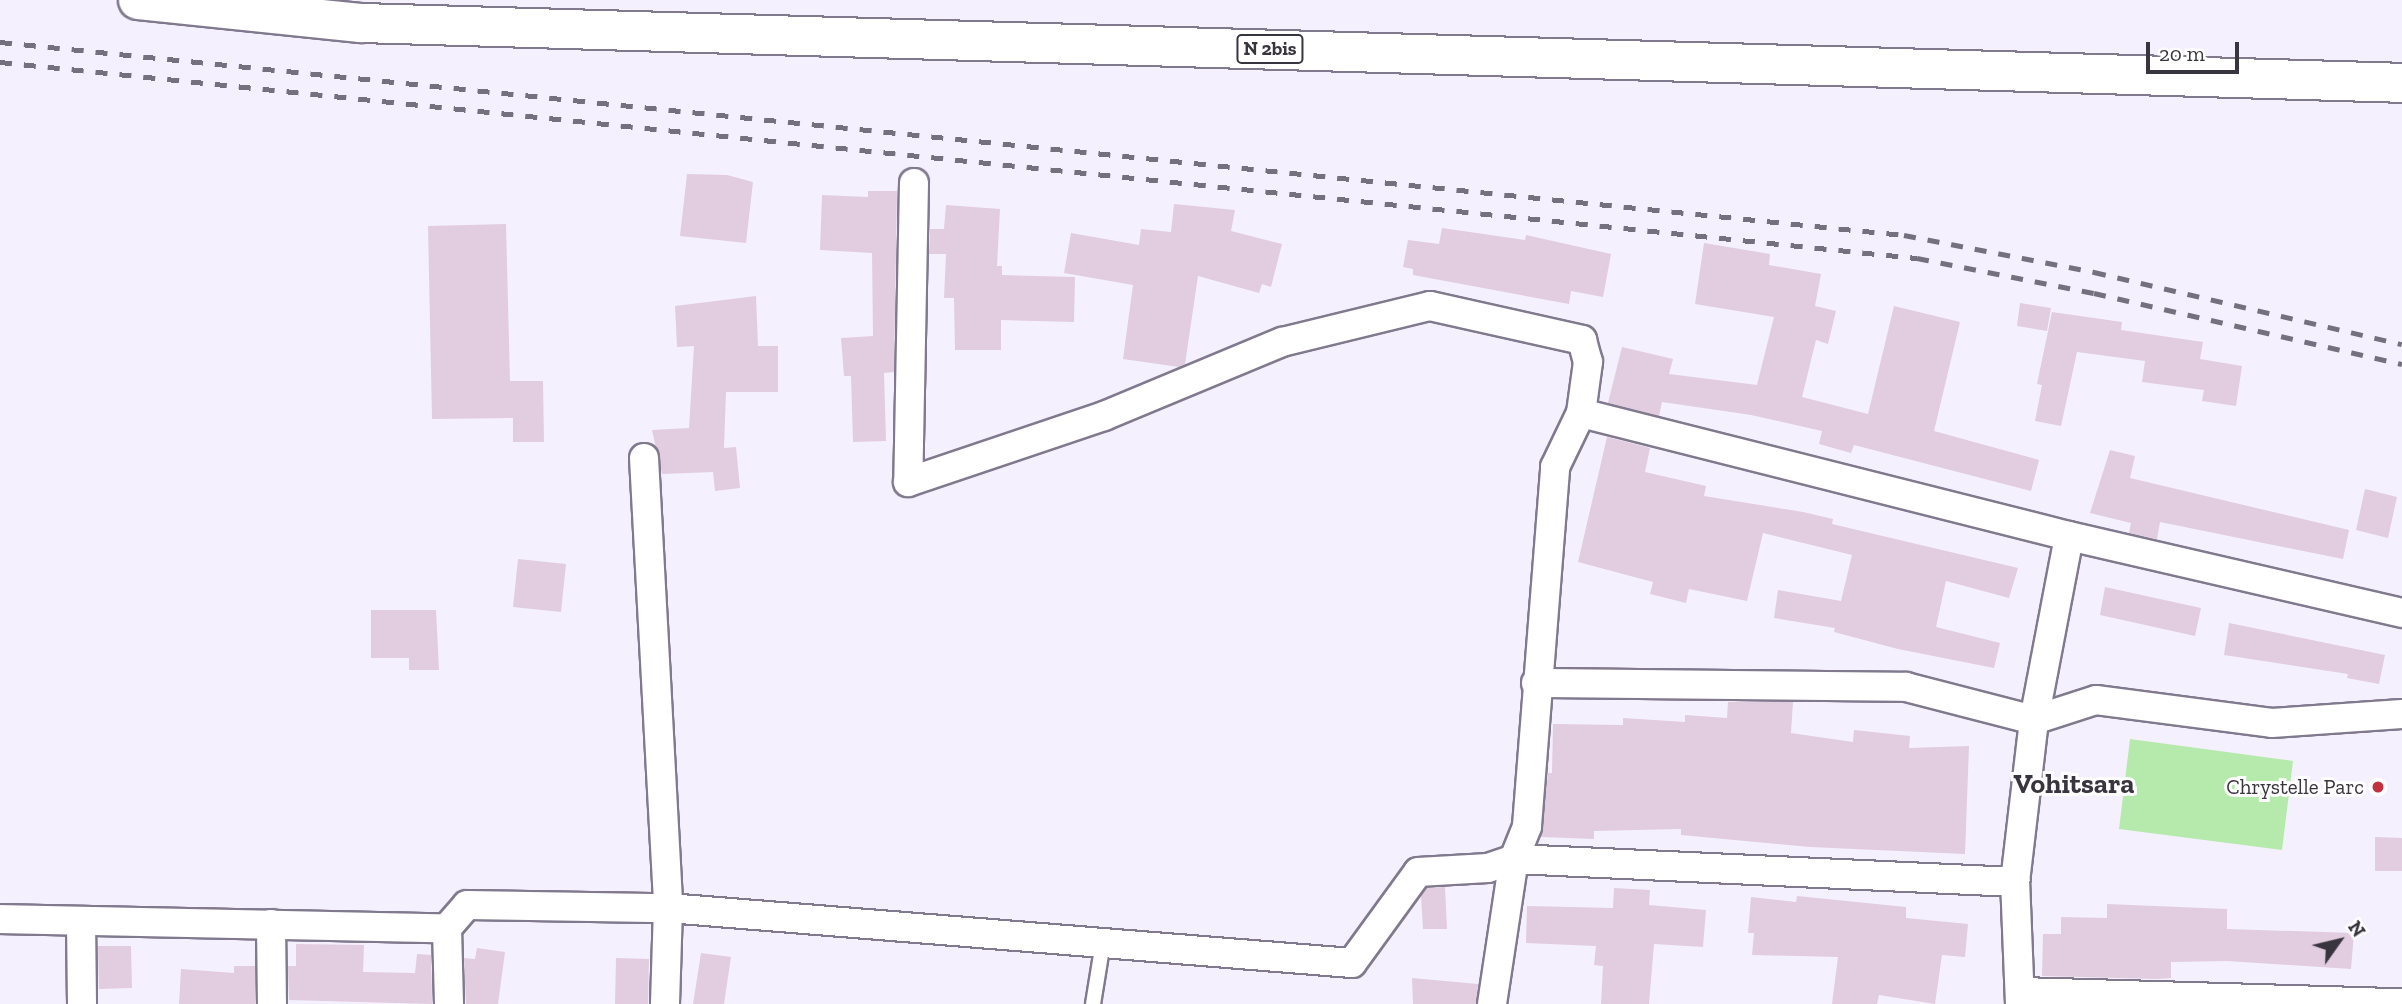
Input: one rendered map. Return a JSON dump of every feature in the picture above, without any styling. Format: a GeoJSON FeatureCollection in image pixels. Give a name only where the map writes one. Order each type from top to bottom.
{"type":"FeatureCollection","features":[{"type":"Feature","properties":{"kind":"main road","name":"N 2bis"},"geometry":{"type":"LineString","coordinates":[[138,0],[361,23],[2402,83]]}},
{"type":"Feature","properties":{"kind":"street"},"geometry":{"type":"LineString","coordinates":[[914,183],[908,482],[1104,416],[1282,342],[1430,306],[1582,340],[1588,362],[1581,413],[1555,467],[1536,683],[1527,826],[1514,859],[1492,1004]]}},
{"type":"Feature","properties":{"kind":"street"},"geometry":{"type":"LineString","coordinates":[[1581,413],[2069,536],[2402,613]]}},
{"type":"Feature","properties":{"kind":"street"},"geometry":{"type":"LineString","coordinates":[[644,458],[668,908],[665,1004]]}},
{"type":"Feature","properties":{"kind":"street"},"geometry":{"type":"LineString","coordinates":[[2069,536],[2034,720],[2015,882],[2021,998],[2402,1003]]}},
{"type":"Feature","properties":{"kind":"street"},"geometry":{"type":"LineString","coordinates":[[1536,683],[1906,687],[2034,720],[2096,700],[2272,723],[2402,714]]}},
{"type":"Feature","properties":{"kind":"street"},"geometry":{"type":"LineString","coordinates":[[449,1004],[447,928],[467,905],[668,908],[1352,963],[1418,872],[1488,868],[1514,859],[2015,882]]}},
{"type":"Feature","properties":{"kind":"street"},"geometry":{"type":"LineString","coordinates":[[0,919],[447,928]]}},
{"type":"Feature","properties":{"kind":"street"},"geometry":{"type":"LineString","coordinates":[[80,921],[82,1004]]}},
{"type":"Feature","properties":{"kind":"street"},"geometry":{"type":"LineString","coordinates":[[271,924],[272,1004]]}},
{"type":"Feature","properties":{"kind":"lane"},"geometry":{"type":"LineString","coordinates":[[1093,1004],[1102,942]]}},
{"type":"Feature","properties":{"kind":"green space"},"geometry":{"type":"Polygon","coordinates":[[[2130,739],[2293,761],[2282,850],[2119,829],[2130,739]]]}},
{"type":"Feature","properties":{"kind":"building"},"geometry":{"type":"Polygon","coordinates":[[[687,174],[727,175],[753,182],[746,243],[680,236],[687,174]]]}},
{"type":"Feature","properties":{"kind":"building"},"geometry":{"type":"Polygon","coordinates":[[[868,191],[897,191],[894,372],[884,373],[886,441],[853,442],[851,376],[844,376],[841,338],[873,336],[872,253],[820,250],[822,195],[868,197],[868,191]]]}},
{"type":"Feature","properties":{"kind":"building"},"geometry":{"type":"Polygon","coordinates":[[[1174,204],[1235,210],[1231,231],[1282,244],[1271,287],[1262,284],[1259,293],[1198,276],[1185,364],[1179,367],[1123,359],[1133,285],[1064,273],[1071,233],[1139,245],[1141,229],[1171,232],[1174,204]]]}},
{"type":"Feature","properties":{"kind":"building"},"geometry":{"type":"Polygon","coordinates":[[[946,205],[1000,209],[997,266],[1002,266],[1002,275],[1075,277],[1074,322],[1001,320],[1001,350],[955,350],[954,298],[944,298],[946,254],[929,254],[930,229],[944,229],[946,205]]]}},
{"type":"Feature","properties":{"kind":"building"},"geometry":{"type":"Polygon","coordinates":[[[506,224],[510,381],[543,381],[544,442],[513,442],[513,418],[432,419],[428,226],[506,224]]]}},
{"type":"Feature","properties":{"kind":"building"},"geometry":{"type":"Polygon","coordinates":[[[1442,228],[1525,240],[1526,235],[1611,254],[1603,297],[1571,291],[1569,304],[1413,275],[1413,269],[1403,267],[1408,240],[1439,244],[1442,228]]]}},
{"type":"Feature","properties":{"kind":"building"},"geometry":{"type":"Polygon","coordinates":[[[1704,243],[1770,254],[1769,265],[1821,274],[1815,306],[1836,311],[1828,344],[1816,340],[1802,397],[1868,414],[1894,306],[1960,322],[1934,431],[2039,460],[2031,491],[1854,445],[1851,453],[1819,444],[1822,431],[1751,415],[1662,402],[1659,416],[1608,403],[1622,347],[1673,359],[1669,374],[1757,385],[1774,317],[1695,304],[1704,243]]]}},
{"type":"Feature","properties":{"kind":"building"},"geometry":{"type":"Polygon","coordinates":[[[756,296],[758,346],[778,346],[778,392],[726,392],[724,448],[736,447],[740,488],[715,491],[713,472],[662,474],[652,430],[689,428],[694,346],[677,347],[675,306],[756,296]]]}},
{"type":"Feature","properties":{"kind":"building"},"geometry":{"type":"Polygon","coordinates":[[[2020,303],[2051,308],[2047,331],[2017,326],[2020,303]]]}},
{"type":"Feature","properties":{"kind":"building"},"geometry":{"type":"Polygon","coordinates":[[[2052,312],[2122,322],[2121,330],[2203,342],[2200,359],[2242,366],[2236,406],[2202,401],[2204,390],[2142,382],[2145,361],[2077,352],[2061,426],[2035,421],[2042,385],[2037,384],[2052,312]]]}},
{"type":"Feature","properties":{"kind":"building"},"geometry":{"type":"Polygon","coordinates":[[[1607,437],[1650,448],[1645,472],[1706,486],[1704,496],[1803,512],[1833,519],[1832,524],[2018,568],[2009,598],[1946,581],[1936,627],[2000,643],[1994,668],[1898,649],[1834,632],[1835,628],[1774,618],[1778,590],[1841,601],[1852,555],[1763,533],[1747,601],[1689,589],[1686,603],[1650,594],[1653,582],[1578,562],[1607,437]]]}},
{"type":"Feature","properties":{"kind":"building"},"geometry":{"type":"Polygon","coordinates":[[[2110,450],[2135,456],[2130,478],[2349,530],[2343,559],[2160,522],[2157,539],[2129,533],[2131,523],[2090,513],[2110,450]]]}},
{"type":"Feature","properties":{"kind":"building"},"geometry":{"type":"Polygon","coordinates":[[[2365,489],[2397,497],[2388,538],[2356,530],[2365,489]]]}},
{"type":"Feature","properties":{"kind":"building"},"geometry":{"type":"Polygon","coordinates":[[[518,559],[566,564],[561,612],[513,607],[518,559]]]}},
{"type":"Feature","properties":{"kind":"building"},"geometry":{"type":"Polygon","coordinates":[[[2105,587],[2201,608],[2195,636],[2100,615],[2105,587]]]}},
{"type":"Feature","properties":{"kind":"building"},"geometry":{"type":"Polygon","coordinates":[[[371,610],[436,610],[439,670],[409,670],[409,658],[371,658],[371,610]]]}},
{"type":"Feature","properties":{"kind":"building"},"geometry":{"type":"Polygon","coordinates":[[[2229,623],[2385,655],[2379,684],[2347,678],[2348,674],[2224,655],[2229,623]]]}},
{"type":"Feature","properties":{"kind":"building"},"geometry":{"type":"Polygon","coordinates":[[[1728,702],[1793,702],[1791,733],[1853,742],[1854,730],[1910,736],[1909,748],[1969,746],[1965,854],[1810,847],[1681,835],[1681,829],[1594,831],[1594,839],[1541,837],[1548,773],[1552,773],[1553,724],[1623,725],[1623,718],[1685,722],[1685,715],[1727,718],[1728,702]]]}},
{"type":"Feature","properties":{"kind":"building"},"geometry":{"type":"Polygon","coordinates":[[[2375,837],[2402,838],[2402,871],[2375,871],[2375,837]]]}},
{"type":"Feature","properties":{"kind":"building"},"geometry":{"type":"Polygon","coordinates":[[[1445,887],[1447,929],[1423,929],[1421,895],[1427,888],[1445,887]]]}},
{"type":"Feature","properties":{"kind":"building"},"geometry":{"type":"Polygon","coordinates":[[[1614,888],[1650,890],[1649,905],[1706,910],[1703,947],[1654,944],[1649,1004],[1601,1004],[1603,966],[1594,965],[1596,946],[1526,943],[1527,906],[1613,908],[1614,888]]]}},
{"type":"Feature","properties":{"kind":"building"},"geometry":{"type":"Polygon","coordinates":[[[1797,896],[1906,907],[1906,918],[1968,924],[1965,957],[1942,955],[1935,1004],[1879,995],[1877,1004],[1832,1004],[1838,957],[1752,955],[1754,933],[1748,933],[1751,897],[1796,902],[1797,896]]]}},
{"type":"Feature","properties":{"kind":"building"},"geometry":{"type":"Polygon","coordinates":[[[2107,904],[2227,909],[2227,929],[2354,933],[2351,969],[2227,961],[2171,962],[2171,978],[2042,976],[2043,934],[2061,934],[2061,917],[2107,918],[2107,904]]]}},
{"type":"Feature","properties":{"kind":"building"},"geometry":{"type":"Polygon","coordinates":[[[296,944],[364,945],[363,972],[415,973],[417,954],[431,955],[432,1004],[289,1000],[288,966],[296,966],[296,944]]]}},
{"type":"Feature","properties":{"kind":"building"},"geometry":{"type":"Polygon","coordinates":[[[98,946],[131,946],[132,988],[99,989],[98,946]]]}},
{"type":"Feature","properties":{"kind":"building"},"geometry":{"type":"Polygon","coordinates":[[[477,948],[505,952],[498,1004],[466,1004],[464,958],[475,959],[477,948]]]}},
{"type":"Feature","properties":{"kind":"building"},"geometry":{"type":"Polygon","coordinates":[[[701,953],[731,957],[724,1004],[693,1004],[701,953]]]}},
{"type":"Feature","properties":{"kind":"building"},"geometry":{"type":"Polygon","coordinates":[[[616,958],[649,959],[648,1004],[615,1004],[616,958]]]}},
{"type":"Feature","properties":{"kind":"building"},"geometry":{"type":"Polygon","coordinates":[[[234,966],[255,966],[255,1004],[179,1004],[181,969],[234,973],[234,966]]]}},
{"type":"Feature","properties":{"kind":"building"},"geometry":{"type":"Polygon","coordinates":[[[1412,978],[1478,984],[1476,1004],[1413,1004],[1412,978]]]}},
{"type":"Feature","properties":{"kind":"railway"},"geometry":{"type":"LineString","coordinates":[[0,42],[1904,235],[2094,272],[2402,344]]}},
{"type":"Feature","properties":{"kind":"railway"},"geometry":{"type":"LineString","coordinates":[[0,62],[1917,258],[2094,293],[2402,364]]}},
{"type":"Feature","properties":{"kind":"place","name":"Chrystelle Parc"},"geometry":{"type":"Point","coordinates":[2378,787]}},
{"type":"Feature","properties":{"kind":"district","name":"Vohitsara"},"geometry":{"type":"Point","coordinates":[2074,784]}}]}
